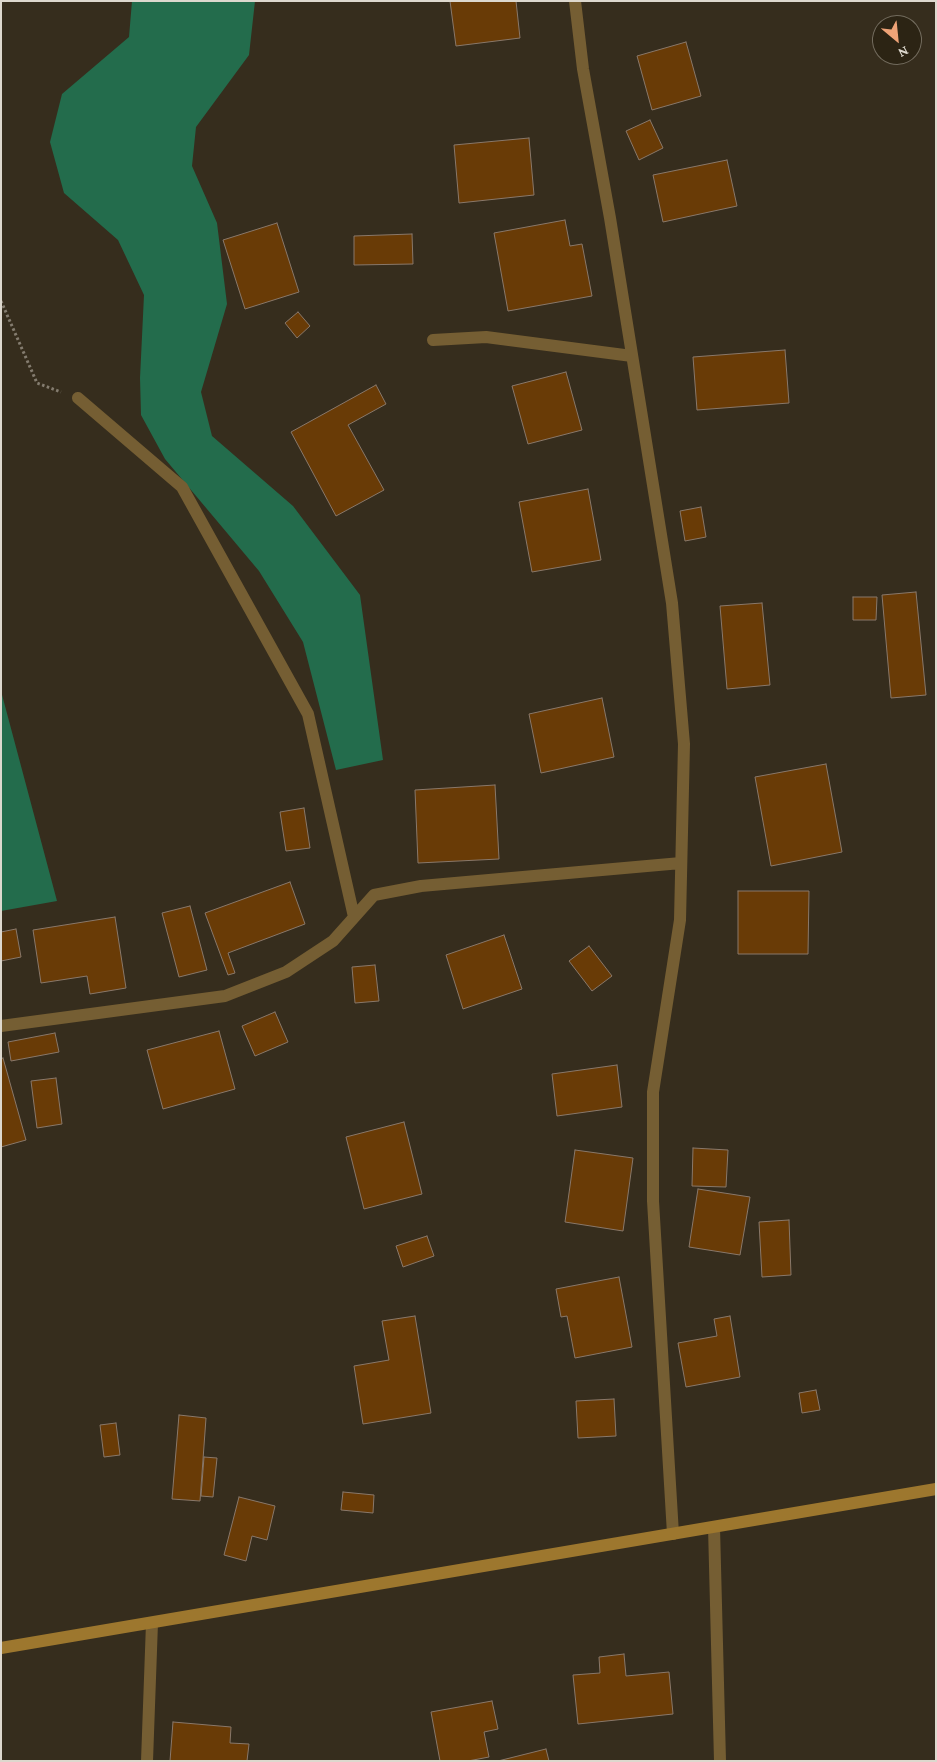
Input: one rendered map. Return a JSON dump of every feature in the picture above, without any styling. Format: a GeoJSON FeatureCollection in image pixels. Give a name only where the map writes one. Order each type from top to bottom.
{"type":"FeatureCollection","features":[{"type":"Feature","properties":{"kind":"main road"},"geometry":{"type":"LineString","coordinates":[[1,1648],[936,1489]]}},
{"type":"Feature","properties":{"kind":"street"},"geometry":{"type":"LineString","coordinates":[[575,1],[583,69],[610,218],[672,603],[684,744],[680,920],[653,1092],[653,1201],[673,1534]]}},
{"type":"Feature","properties":{"kind":"street"},"geometry":{"type":"LineString","coordinates":[[433,340],[486,336],[632,356]]}},
{"type":"Feature","properties":{"kind":"street"},"geometry":{"type":"LineString","coordinates":[[78,398],[182,487],[308,714],[354,917]]}},
{"type":"Feature","properties":{"kind":"street"},"geometry":{"type":"LineString","coordinates":[[1,1026],[225,996],[286,972],[333,941],[374,895],[421,886],[681,863]]}},
{"type":"Feature","properties":{"kind":"street"},"geometry":{"type":"LineString","coordinates":[[714,1527],[720,1761]]}},
{"type":"Feature","properties":{"kind":"street"},"geometry":{"type":"LineString","coordinates":[[147,1761],[152,1623]]}},
{"type":"Feature","properties":{"kind":"path"},"geometry":{"type":"LineString","coordinates":[[1,301],[37,383],[78,398]]}},
{"type":"Feature","properties":{"kind":"green space"},"geometry":{"type":"Polygon","coordinates":[[[132,1],[255,1],[249,55],[196,127],[192,166],[217,223],[227,304],[201,392],[212,436],[293,506],[360,595],[383,760],[336,770],[303,642],[259,571],[165,459],[141,415],[140,378],[144,295],[118,240],[64,193],[50,142],[62,94],[129,37],[132,1]]]}},
{"type":"Feature","properties":{"kind":"green space"},"geometry":{"type":"Polygon","coordinates":[[[1,691],[57,901],[1,911],[1,691]]]}},
{"type":"Feature","properties":{"kind":"building"},"geometry":{"type":"Polygon","coordinates":[[[450,1],[516,1],[520,38],[456,46],[450,1]]]}},
{"type":"Feature","properties":{"kind":"building"},"geometry":{"type":"Polygon","coordinates":[[[686,42],[701,96],[652,110],[637,56],[686,42]]]}},
{"type":"Feature","properties":{"kind":"building"},"geometry":{"type":"Polygon","coordinates":[[[650,120],[663,148],[639,160],[626,131],[650,120]]]}},
{"type":"Feature","properties":{"kind":"building"},"geometry":{"type":"Polygon","coordinates":[[[529,138],[534,195],[459,203],[454,145],[529,138]]]}},
{"type":"Feature","properties":{"kind":"building"},"geometry":{"type":"Polygon","coordinates":[[[727,160],[737,206],[663,222],[653,175],[727,160]]]}},
{"type":"Feature","properties":{"kind":"building"},"geometry":{"type":"Polygon","coordinates":[[[565,220],[570,246],[582,244],[592,296],[508,311],[494,233],[565,220]]]}},
{"type":"Feature","properties":{"kind":"building"},"geometry":{"type":"Polygon","coordinates":[[[277,223],[299,292],[245,309],[223,240],[277,223]]]}},
{"type":"Feature","properties":{"kind":"building"},"geometry":{"type":"Polygon","coordinates":[[[412,234],[413,264],[354,265],[354,236],[412,234]]]}},
{"type":"Feature","properties":{"kind":"building"},"geometry":{"type":"Polygon","coordinates":[[[298,312],[310,326],[297,338],[285,323],[298,312]]]}},
{"type":"Feature","properties":{"kind":"building"},"geometry":{"type":"Polygon","coordinates":[[[785,350],[789,403],[697,410],[693,357],[785,350]]]}},
{"type":"Feature","properties":{"kind":"building"},"geometry":{"type":"Polygon","coordinates":[[[566,372],[582,430],[528,444],[512,386],[566,372]]]}},
{"type":"Feature","properties":{"kind":"building"},"geometry":{"type":"Polygon","coordinates":[[[376,385],[386,404],[348,425],[384,490],[336,516],[291,432],[376,385]]]}},
{"type":"Feature","properties":{"kind":"building"},"geometry":{"type":"Polygon","coordinates":[[[588,489],[601,560],[532,572],[519,502],[588,489]]]}},
{"type":"Feature","properties":{"kind":"building"},"geometry":{"type":"Polygon","coordinates":[[[701,507],[706,537],[685,541],[680,511],[701,507]]]}},
{"type":"Feature","properties":{"kind":"building"},"geometry":{"type":"Polygon","coordinates":[[[916,592],[926,695],[891,698],[882,595],[916,592]]]}},
{"type":"Feature","properties":{"kind":"building"},"geometry":{"type":"Polygon","coordinates":[[[853,597],[877,597],[876,620],[853,620],[853,597]]]}},
{"type":"Feature","properties":{"kind":"building"},"geometry":{"type":"Polygon","coordinates":[[[762,603],[770,685],[727,689],[720,606],[762,603]]]}},
{"type":"Feature","properties":{"kind":"building"},"geometry":{"type":"Polygon","coordinates":[[[602,698],[614,757],[541,773],[529,714],[602,698]]]}},
{"type":"Feature","properties":{"kind":"building"},"geometry":{"type":"Polygon","coordinates":[[[826,764],[842,852],[771,866],[755,777],[826,764]]]}},
{"type":"Feature","properties":{"kind":"building"},"geometry":{"type":"Polygon","coordinates":[[[495,785],[499,859],[418,863],[415,790],[495,785]]]}},
{"type":"Feature","properties":{"kind":"building"},"geometry":{"type":"Polygon","coordinates":[[[304,808],[310,848],[286,851],[280,812],[304,808]]]}},
{"type":"Feature","properties":{"kind":"building"},"geometry":{"type":"Polygon","coordinates":[[[290,882],[305,924],[228,953],[235,973],[228,975],[205,913],[290,882]]]}},
{"type":"Feature","properties":{"kind":"building"},"geometry":{"type":"Polygon","coordinates":[[[738,891],[809,891],[808,954],[738,954],[738,891]]]}},
{"type":"Feature","properties":{"kind":"building"},"geometry":{"type":"Polygon","coordinates":[[[190,906],[207,970],[179,977],[162,913],[190,906]]]}},
{"type":"Feature","properties":{"kind":"building"},"geometry":{"type":"Polygon","coordinates":[[[115,917],[126,988],[90,994],[87,976],[41,983],[33,930],[115,917]]]}},
{"type":"Feature","properties":{"kind":"building"},"geometry":{"type":"Polygon","coordinates":[[[16,929],[21,957],[1,961],[1,932],[16,929]]]}},
{"type":"Feature","properties":{"kind":"building"},"geometry":{"type":"Polygon","coordinates":[[[504,935],[522,989],[463,1009],[446,955],[504,935]]]}},
{"type":"Feature","properties":{"kind":"building"},"geometry":{"type":"Polygon","coordinates":[[[589,946],[612,976],[592,991],[569,961],[589,946]]]}},
{"type":"Feature","properties":{"kind":"building"},"geometry":{"type":"Polygon","coordinates":[[[375,965],[379,1001],[355,1003],[352,967],[375,965]]]}},
{"type":"Feature","properties":{"kind":"building"},"geometry":{"type":"Polygon","coordinates":[[[275,1012],[288,1042],[255,1056],[242,1026],[275,1012]]]}},
{"type":"Feature","properties":{"kind":"building"},"geometry":{"type":"Polygon","coordinates":[[[219,1031],[235,1089],[163,1109],[147,1050],[219,1031]]]}},
{"type":"Feature","properties":{"kind":"building"},"geometry":{"type":"Polygon","coordinates":[[[55,1033],[59,1052],[11,1061],[8,1042],[55,1033]]]}},
{"type":"Feature","properties":{"kind":"building"},"geometry":{"type":"Polygon","coordinates":[[[3,1058],[26,1140],[1,1147],[1,1059],[3,1058]]]}},
{"type":"Feature","properties":{"kind":"building"},"geometry":{"type":"Polygon","coordinates":[[[617,1065],[622,1107],[557,1116],[552,1074],[617,1065]]]}},
{"type":"Feature","properties":{"kind":"building"},"geometry":{"type":"Polygon","coordinates":[[[56,1078],[62,1124],[37,1128],[31,1081],[56,1078]]]}},
{"type":"Feature","properties":{"kind":"building"},"geometry":{"type":"Polygon","coordinates":[[[404,1122],[422,1194],[364,1209],[346,1137],[404,1122]]]}},
{"type":"Feature","properties":{"kind":"building"},"geometry":{"type":"Polygon","coordinates":[[[693,1148],[728,1150],[726,1187],[692,1186],[693,1148]]]}},
{"type":"Feature","properties":{"kind":"building"},"geometry":{"type":"Polygon","coordinates":[[[575,1150],[633,1158],[623,1231],[565,1222],[575,1150]]]}},
{"type":"Feature","properties":{"kind":"building"},"geometry":{"type":"Polygon","coordinates":[[[698,1189],[750,1197],[740,1255],[689,1247],[698,1189]]]}},
{"type":"Feature","properties":{"kind":"building"},"geometry":{"type":"Polygon","coordinates":[[[789,1220],[791,1275],[762,1277],[759,1222],[789,1220]]]}},
{"type":"Feature","properties":{"kind":"building"},"geometry":{"type":"Polygon","coordinates":[[[427,1236],[434,1256],[403,1267],[396,1246],[427,1236]]]}},
{"type":"Feature","properties":{"kind":"building"},"geometry":{"type":"Polygon","coordinates":[[[619,1277],[632,1347],[575,1358],[567,1316],[561,1317],[556,1289],[619,1277]]]}},
{"type":"Feature","properties":{"kind":"building"},"geometry":{"type":"Polygon","coordinates":[[[415,1316],[431,1413],[363,1424],[354,1366],[389,1360],[382,1321],[415,1316]]]}},
{"type":"Feature","properties":{"kind":"building"},"geometry":{"type":"Polygon","coordinates":[[[730,1316],[740,1377],[686,1387],[678,1343],[717,1336],[714,1319],[730,1316]]]}},
{"type":"Feature","properties":{"kind":"building"},"geometry":{"type":"Polygon","coordinates":[[[816,1390],[820,1410],[802,1413],[799,1393],[816,1390]]]}},
{"type":"Feature","properties":{"kind":"building"},"geometry":{"type":"Polygon","coordinates":[[[614,1399],[616,1436],[578,1438],[576,1401],[614,1399]]]}},
{"type":"Feature","properties":{"kind":"building"},"geometry":{"type":"Polygon","coordinates":[[[179,1415],[206,1418],[200,1501],[172,1499],[179,1415]]]}},
{"type":"Feature","properties":{"kind":"building"},"geometry":{"type":"Polygon","coordinates":[[[116,1423],[120,1455],[104,1457],[100,1425],[116,1423]]]}},
{"type":"Feature","properties":{"kind":"building"},"geometry":{"type":"Polygon","coordinates":[[[204,1457],[217,1458],[213,1497],[201,1496],[204,1457]]]}},
{"type":"Feature","properties":{"kind":"building"},"geometry":{"type":"Polygon","coordinates":[[[343,1492],[374,1495],[373,1513],[341,1510],[343,1492]]]}},
{"type":"Feature","properties":{"kind":"building"},"geometry":{"type":"Polygon","coordinates":[[[239,1497],[275,1506],[267,1540],[252,1536],[246,1561],[224,1555],[239,1497]]]}},
{"type":"Feature","properties":{"kind":"building"},"geometry":{"type":"Polygon","coordinates":[[[624,1654],[626,1676],[669,1672],[673,1714],[578,1724],[573,1675],[600,1673],[599,1657],[624,1654]]]}},
{"type":"Feature","properties":{"kind":"building"},"geometry":{"type":"Polygon","coordinates":[[[492,1701],[498,1729],[484,1732],[489,1757],[468,1761],[440,1761],[431,1712],[492,1701]]]}},
{"type":"Feature","properties":{"kind":"building"},"geometry":{"type":"Polygon","coordinates":[[[173,1722],[231,1727],[230,1743],[249,1744],[247,1761],[170,1761],[173,1722]]]}},
{"type":"Feature","properties":{"kind":"building"},"geometry":{"type":"Polygon","coordinates":[[[546,1749],[549,1761],[498,1761],[546,1749]]]}}]}
